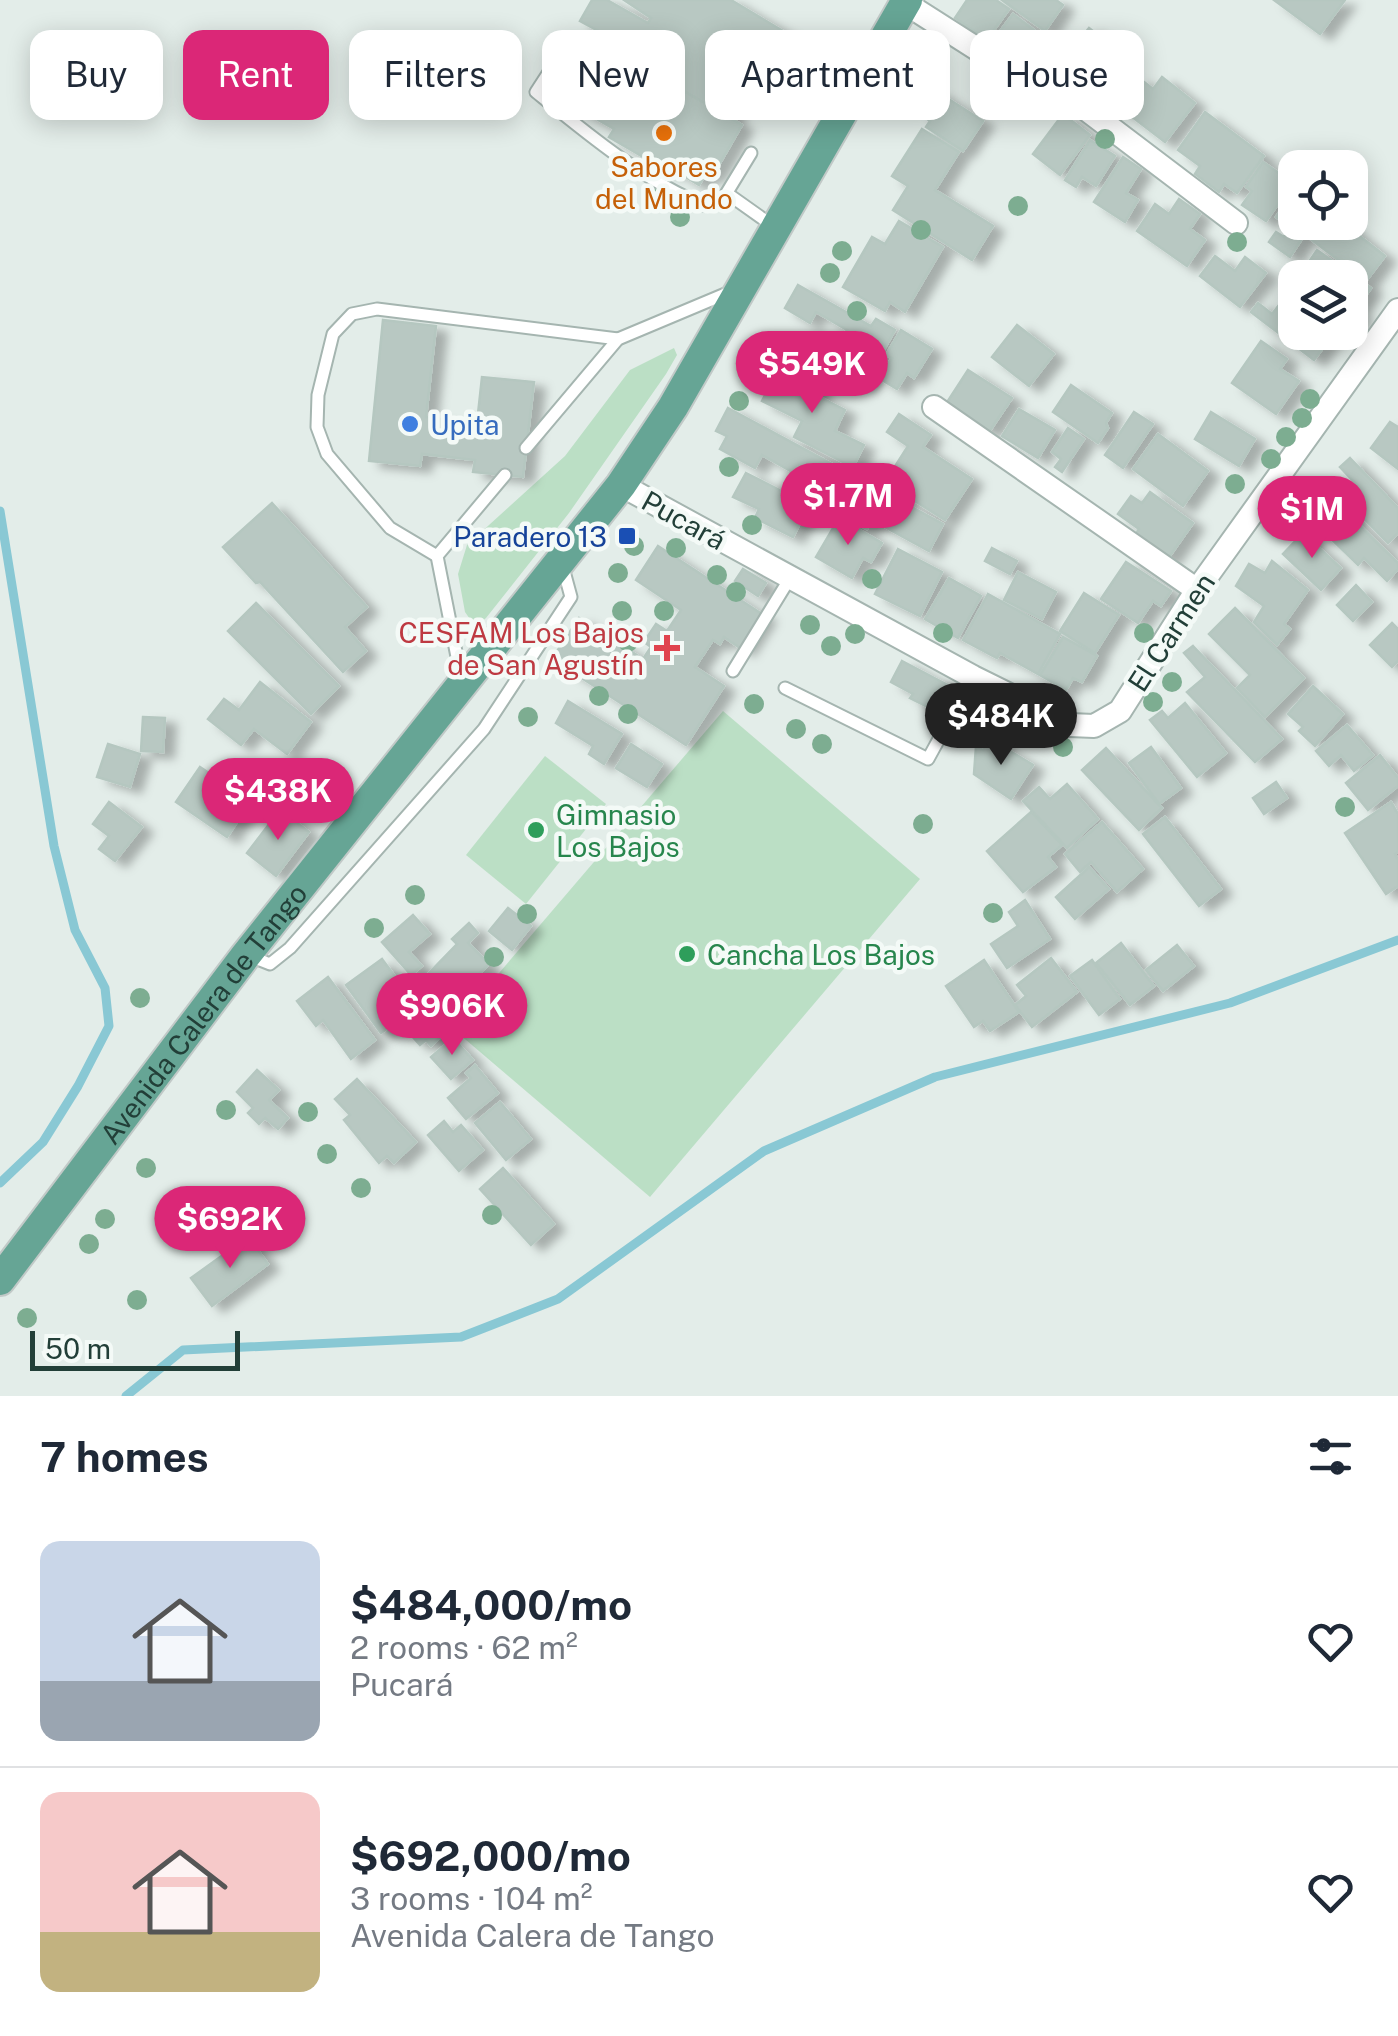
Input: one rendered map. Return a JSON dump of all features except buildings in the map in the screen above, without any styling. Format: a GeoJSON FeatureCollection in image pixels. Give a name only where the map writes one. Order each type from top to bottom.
{"type":"FeatureCollection","features":[{"type":"Feature","properties":{"kind":"main road","name":"Avenida Calera de Tango"},"geometry":{"type":"LineString","coordinates":[[0,1280],[246,955],[621,484],[673,408],[906,2]]}},
{"type":"Feature","properties":{"kind":"street"},"geometry":{"type":"LineString","coordinates":[[906,2],[996,60],[1058,88],[1236,223]]}},
{"type":"Feature","properties":{"kind":"street","name":"El Carmen"},"geometry":{"type":"LineString","coordinates":[[1120,711],[1197,590],[1398,310]]}},
{"type":"Feature","properties":{"kind":"street"},"geometry":{"type":"LineString","coordinates":[[934,406],[1197,590]]}},
{"type":"Feature","properties":{"kind":"street","name":"Pucará"},"geometry":{"type":"LineString","coordinates":[[621,484],[973,677],[1080,728],[1104,723],[1120,711]]}},
{"type":"Feature","properties":{"kind":"lane"},"geometry":{"type":"LineString","coordinates":[[571,120],[603,146],[688,198],[712,205],[728,194],[751,153]]}},
{"type":"Feature","properties":{"kind":"lane"},"geometry":{"type":"LineString","coordinates":[[728,194],[776,228]]}},
{"type":"Feature","properties":{"kind":"lane"},"geometry":{"type":"LineString","coordinates":[[526,448],[618,338],[742,286]]}},
{"type":"Feature","properties":{"kind":"lane"},"geometry":{"type":"LineString","coordinates":[[463,686],[437,556],[390,528],[327,454],[317,427],[318,395],[334,334],[352,314],[377,309],[618,338]]}},
{"type":"Feature","properties":{"kind":"lane"},"geometry":{"type":"LineString","coordinates":[[437,556],[504,475]]}},
{"type":"Feature","properties":{"kind":"lane"},"geometry":{"type":"LineString","coordinates":[[246,955],[270,964],[290,948],[484,729],[571,597],[562,561]]}},
{"type":"Feature","properties":{"kind":"lane"},"geometry":{"type":"LineString","coordinates":[[733,671],[790,578]]}},
{"type":"Feature","properties":{"kind":"lane"},"geometry":{"type":"LineString","coordinates":[[785,688],[928,760],[973,677]]}},
{"type":"Feature","properties":{"kind":"green space"},"geometry":{"type":"Polygon","coordinates":[[[674,348],[677,355],[666,374],[569,513],[486,618],[480,623],[472,622],[465,612],[458,574],[467,545],[565,456],[630,370],[674,348]]]}},
{"type":"Feature","properties":{"kind":"green space","name":"Cancha Los Bajos"},"geometry":{"type":"Polygon","coordinates":[[[723,711],[920,879],[650,1197],[452,1028],[723,711]]]}},
{"type":"Feature","properties":{"kind":"green space","name":"Gimnasio Los Bajos"},"geometry":{"type":"Polygon","coordinates":[[[545,756],[606,804],[526,904],[466,855],[545,756]]]}},
{"type":"Feature","properties":{"kind":"waterway"},"geometry":{"type":"LineString","coordinates":[[0,511],[54,846],[75,930],[105,988],[109,1026],[43,1142],[0,1183]]}},
{"type":"Feature","properties":{"kind":"waterway"},"geometry":{"type":"LineString","coordinates":[[126,1396],[183,1350],[461,1337],[558,1299],[764,1151],[935,1077],[1230,1003],[1398,940]]}},
{"type":"Feature","properties":{"kind":"place","name":"Sabores del Mundo"},"geometry":{"type":"Point","coordinates":[664,133]}},
{"type":"Feature","properties":{"kind":"place","name":"Upita"},"geometry":{"type":"Point","coordinates":[410,424]}},
{"type":"Feature","properties":{"kind":"place","name":"Paradero 13"},"geometry":{"type":"Point","coordinates":[627,536]}},
{"type":"Feature","properties":{"kind":"place","name":"CESFAM Los Bajos de San Agustín"},"geometry":{"type":"Point","coordinates":[667,648]}},
{"type":"Feature","properties":{"kind":"place","name":"Gimnasio Los Bajos"},"geometry":{"type":"Point","coordinates":[536,830]}},
{"type":"Feature","properties":{"kind":"place","name":"Cancha Los Bajos"},"geometry":{"type":"Point","coordinates":[687,954]}}]}
